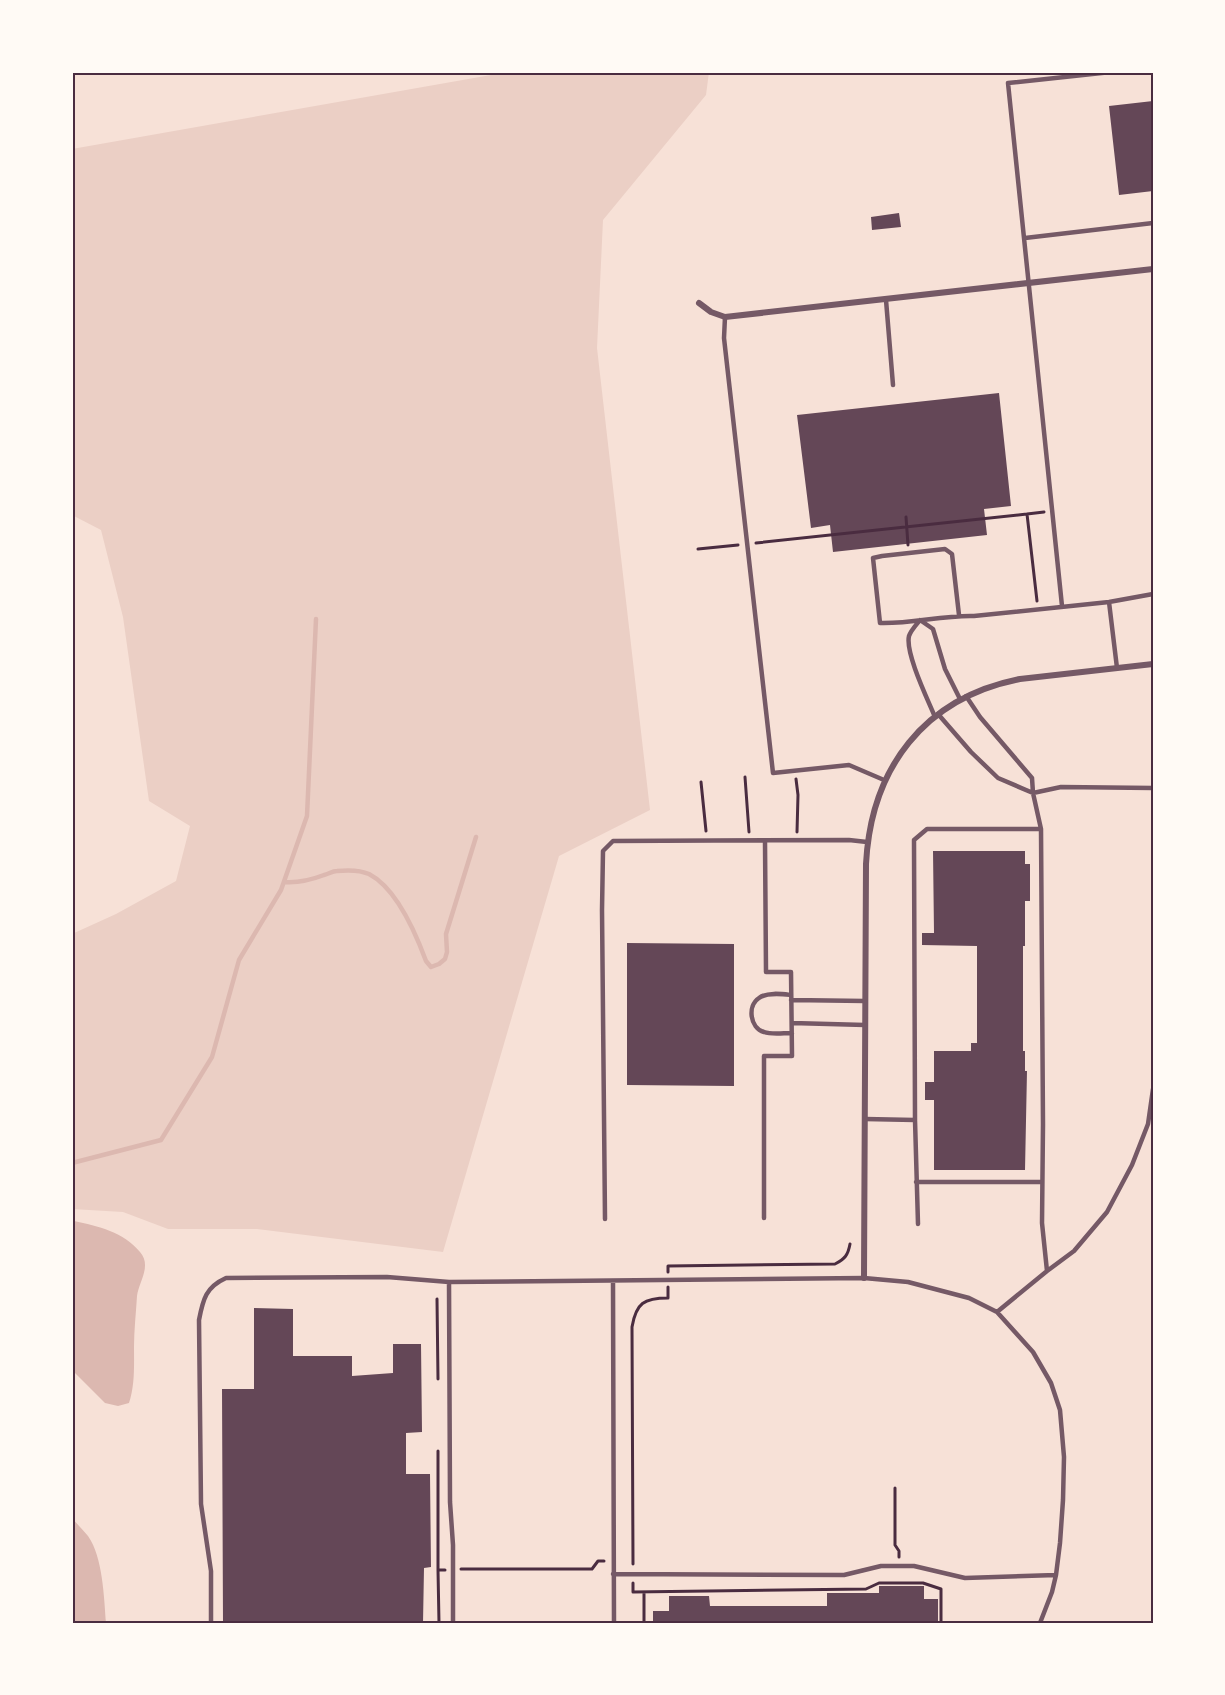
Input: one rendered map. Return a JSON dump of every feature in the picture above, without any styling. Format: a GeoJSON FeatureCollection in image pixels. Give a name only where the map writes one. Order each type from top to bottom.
{"type":"FeatureCollection","features":[{"type":"Feature","properties":{"kind":"street"},"geometry":{"type":"LineString","coordinates":[[699,303],[711,312],[725,317],[1153,269]]}},
{"type":"Feature","properties":{"kind":"street"},"geometry":{"type":"LineString","coordinates":[[864,1278],[867,842],[870,822],[884,780],[908,744],[936,716],[963,697],[1010,681],[1153,664]]}},
{"type":"Feature","properties":{"kind":"lane"},"geometry":{"type":"LineString","coordinates":[[1062,606],[1008,82],[1111,72]]}},
{"type":"Feature","properties":{"kind":"lane"},"geometry":{"type":"LineString","coordinates":[[1025,238],[1153,223]]}},
{"type":"Feature","properties":{"kind":"lane"},"geometry":{"type":"LineString","coordinates":[[886,300],[893,385]]}},
{"type":"Feature","properties":{"kind":"lane"},"geometry":{"type":"LineString","coordinates":[[725,317],[724,338],[772,773],[849,765],[884,780]]}},
{"type":"Feature","properties":{"kind":"lane"},"geometry":{"type":"LineString","coordinates":[[959,615],[952,554],[945,549],[873,558],[880,623],[1109,602],[1153,594]]}},
{"type":"Feature","properties":{"kind":"lane"},"geometry":{"type":"LineString","coordinates":[[1109,602],[1116,668]]}},
{"type":"Feature","properties":{"kind":"lane"},"geometry":{"type":"LineString","coordinates":[[920,620],[933,629],[945,669],[963,697],[1032,778],[1041,830],[1042,1223],[1047,1271]]}},
{"type":"Feature","properties":{"kind":"lane"},"geometry":{"type":"LineString","coordinates":[[920,620],[909,635],[910,647],[915,669],[936,716],[998,778],[1033,793],[1061,787],[1153,788]]}},
{"type":"Feature","properties":{"kind":"lane"},"geometry":{"type":"LineString","coordinates":[[918,1224],[915,1120],[914,840],[927,829],[1041,830]]}},
{"type":"Feature","properties":{"kind":"lane"},"geometry":{"type":"LineString","coordinates":[[604,1219],[603,851],[613,842],[867,842]]}},
{"type":"Feature","properties":{"kind":"lane"},"geometry":{"type":"LineString","coordinates":[[764,1218],[764,1056],[792,1056],[791,972],[766,972],[765,842]]}},
{"type":"Feature","properties":{"kind":"lane"},"geometry":{"type":"LineString","coordinates":[[792,1033],[766,1033],[758,1030],[753,1024],[752,1014],[753,1005],[759,997],[768,994],[791,998],[865,1001]]}},
{"type":"Feature","properties":{"kind":"lane"},"geometry":{"type":"LineString","coordinates":[[792,1023],[865,1025]]}},
{"type":"Feature","properties":{"kind":"lane"},"geometry":{"type":"LineString","coordinates":[[997,1312],[1074,1251],[1107,1212],[1148,1124],[1153,1089]]}},
{"type":"Feature","properties":{"kind":"lane"},"geometry":{"type":"LineString","coordinates":[[865,1119],[915,1120]]}},
{"type":"Feature","properties":{"kind":"lane"},"geometry":{"type":"LineString","coordinates":[[916,1182],[1042,1182]]}},
{"type":"Feature","properties":{"kind":"lane"},"geometry":{"type":"LineString","coordinates":[[211,1623],[211,1571],[201,1504],[199,1366],[199,1320],[202,1303],[208,1291],[217,1282],[226,1278],[387,1277],[449,1282],[864,1278],[908,1282],[969,1298],[997,1312],[1033,1352],[1051,1383],[1060,1410],[1064,1457],[1060,1543],[1052,1592],[1040,1623]]}},
{"type":"Feature","properties":{"kind":"lane"},"geometry":{"type":"LineString","coordinates":[[613,1281],[614,1623]]}},
{"type":"Feature","properties":{"kind":"lane"},"geometry":{"type":"LineString","coordinates":[[449,1282],[453,1623]]}},
{"type":"Feature","properties":{"kind":"lane"},"geometry":{"type":"LineString","coordinates":[[613,1574],[844,1575],[881,1566],[914,1566],[965,1578],[1056,1575]]}},
{"type":"Feature","properties":{"kind":"path"},"geometry":{"type":"LineString","coordinates":[[698,549],[1051,511]]}},
{"type":"Feature","properties":{"kind":"path"},"geometry":{"type":"LineString","coordinates":[[1027,514],[1037,609]]}},
{"type":"Feature","properties":{"kind":"path"},"geometry":{"type":"LineString","coordinates":[[906,517],[909,553]]}},
{"type":"Feature","properties":{"kind":"path"},"geometry":{"type":"LineString","coordinates":[[795,771],[798,795],[797,841]]}},
{"type":"Feature","properties":{"kind":"path"},"geometry":{"type":"LineString","coordinates":[[745,777],[749,842]]}},
{"type":"Feature","properties":{"kind":"path"},"geometry":{"type":"LineString","coordinates":[[701,782],[706,842]]}},
{"type":"Feature","properties":{"kind":"path"},"geometry":{"type":"LineString","coordinates":[[850,1244],[848,1254],[835,1264],[668,1266],[668,1299],[652,1299],[644,1302],[637,1309],[632,1327],[633,1592],[866,1589],[879,1583],[923,1583],[941,1589],[941,1623]]}},
{"type":"Feature","properties":{"kind":"path"},"geometry":{"type":"LineString","coordinates":[[437,1299],[438,1381]]}},
{"type":"Feature","properties":{"kind":"path"},"geometry":{"type":"LineString","coordinates":[[438,1451],[439,1623]]}},
{"type":"Feature","properties":{"kind":"path"},"geometry":{"type":"LineString","coordinates":[[895,1488],[895,1545],[899,1551],[900,1584]]}},
{"type":"Feature","properties":{"kind":"path"},"geometry":{"type":"LineString","coordinates":[[431,1520],[438,1520]]}},
{"type":"Feature","properties":{"kind":"path"},"geometry":{"type":"LineString","coordinates":[[438,1570],[592,1569],[598,1561],[613,1561]]}},
{"type":"Feature","properties":{"kind":"path"},"geometry":{"type":"LineString","coordinates":[[644,1592],[644,1623]]}},
{"type":"Feature","properties":{"kind":"shaded area"},"geometry":{"type":"Polygon","coordinates":[[[508,72],[709,72],[706,95],[603,220],[597,348],[650,810],[559,856],[443,1252],[257,1229],[168,1229],[123,1212],[72,1209],[72,934],[116,914],[176,881],[190,826],[149,801],[123,617],[101,530],[72,515],[72,149],[508,72]]]}},
{"type":"Feature","properties":{"kind":"shaded area"},"geometry":{"type":"Polygon","coordinates":[[[72,1222],[101,1228],[126,1239],[140,1252],[145,1263],[137,1296],[132,1389],[129,1403],[118,1406],[105,1403],[72,1370],[72,1222]]]}},
{"type":"Feature","properties":{"kind":"shaded area"},"geometry":{"type":"Polygon","coordinates":[[[72,1518],[88,1536],[97,1555],[102,1578],[106,1623],[72,1623],[72,1518]]]}},
{"type":"Feature","properties":{"kind":"building"},"geometry":{"type":"Polygon","coordinates":[[[1153,101],[1153,191],[1119,195],[1109,106],[1153,101]]]}},
{"type":"Feature","properties":{"kind":"building"},"geometry":{"type":"Polygon","coordinates":[[[899,213],[901,227],[872,230],[871,217],[899,213]]]}},
{"type":"Feature","properties":{"kind":"building"},"geometry":{"type":"Polygon","coordinates":[[[999,393],[1011,506],[984,509],[987,535],[833,552],[830,525],[811,528],[797,415],[999,393]]]}},
{"type":"Feature","properties":{"kind":"building"},"geometry":{"type":"Polygon","coordinates":[[[933,851],[1025,851],[1025,864],[1030,864],[1030,901],[1025,901],[1025,946],[1023,946],[1023,1051],[1025,1051],[1025,1071],[1027,1071],[1025,1170],[934,1170],[934,1100],[925,1100],[925,1082],[934,1082],[934,1051],[971,1051],[971,1043],[977,1043],[977,946],[922,945],[922,933],[934,933],[933,851]]]}},
{"type":"Feature","properties":{"kind":"building"},"geometry":{"type":"Polygon","coordinates":[[[627,943],[734,944],[734,1086],[627,1085],[627,943]]]}},
{"type":"Feature","properties":{"kind":"building"},"geometry":{"type":"Polygon","coordinates":[[[254,1308],[293,1309],[293,1356],[352,1356],[352,1376],[393,1373],[393,1344],[421,1344],[422,1432],[406,1433],[406,1474],[430,1474],[431,1567],[424,1568],[423,1623],[223,1623],[222,1389],[254,1389],[254,1308]]]}},
{"type":"Feature","properties":{"kind":"building"},"geometry":{"type":"Polygon","coordinates":[[[879,1586],[924,1586],[924,1599],[938,1599],[938,1623],[653,1623],[653,1611],[669,1611],[669,1596],[709,1596],[710,1606],[827,1606],[827,1593],[879,1593],[879,1586]]]}},
{"type":"Feature","properties":{"kind":"waterway"},"geometry":{"type":"LineString","coordinates":[[72,1163],[161,1140],[212,1057],[239,960],[281,890],[307,816],[316,619]]}},
{"type":"Feature","properties":{"kind":"waterway"},"geometry":{"type":"LineString","coordinates":[[284,882],[304,881],[335,871],[369,874],[379,881],[396,901],[411,925],[426,961],[431,967],[445,959],[446,934],[476,837]]}}]}
